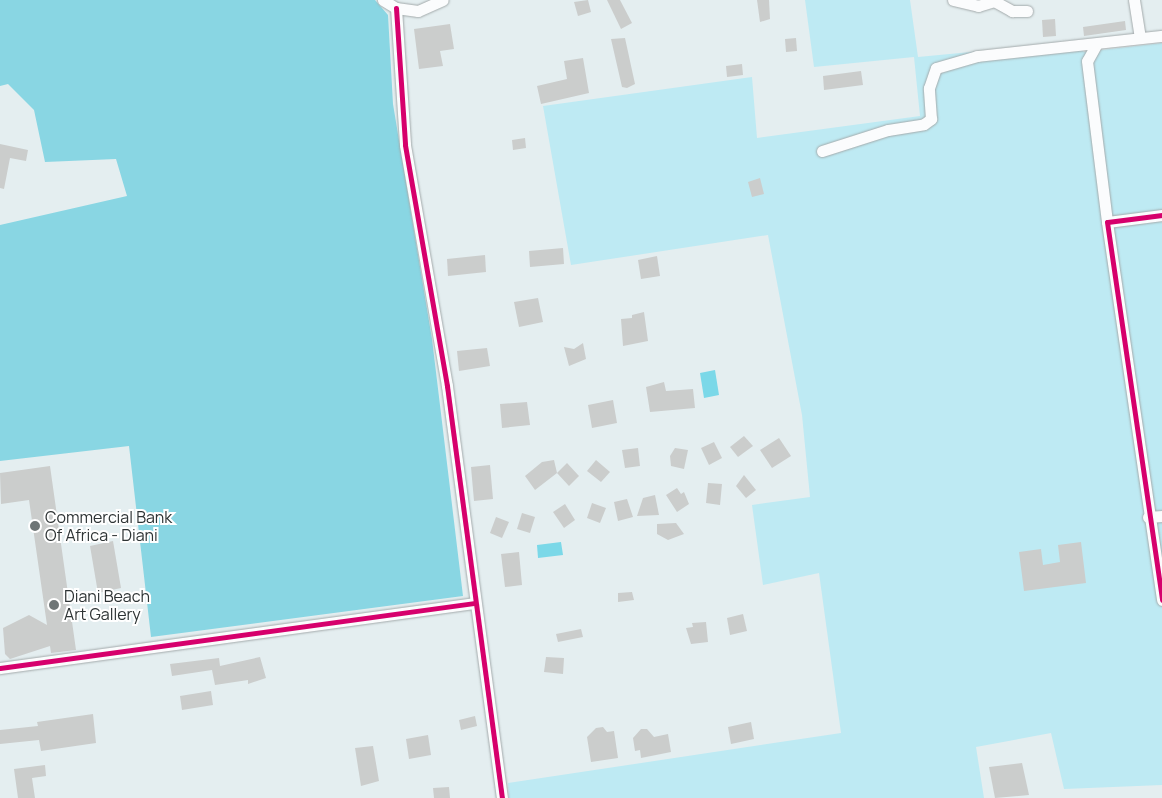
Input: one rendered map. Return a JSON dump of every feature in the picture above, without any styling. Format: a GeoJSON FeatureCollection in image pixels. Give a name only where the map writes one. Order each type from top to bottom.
{"type":"FeatureCollection","features":[{"type":"Feature","properties":{"kind":"street"},"geometry":{"type":"LineString","coordinates":[[383,0],[396,8],[418,11],[443,0]]}},
{"type":"Feature","properties":{"kind":"street"},"geometry":{"type":"LineString","coordinates":[[953,0],[978,6],[994,1],[1012,11],[1027,11]]}},
{"type":"Feature","properties":{"kind":"street"},"geometry":{"type":"LineString","coordinates":[[1134,0],[1140,36]]}},
{"type":"Feature","properties":{"kind":"street"},"geometry":{"type":"LineString","coordinates":[[396,8],[405,145],[447,386],[474,603],[502,798]]}},
{"type":"Feature","properties":{"kind":"street"},"geometry":{"type":"LineString","coordinates":[[822,151],[888,130],[924,124],[931,119],[929,88],[936,68],[977,56],[1096,45],[1140,36],[1162,36]]}},
{"type":"Feature","properties":{"kind":"street"},"geometry":{"type":"LineString","coordinates":[[1096,45],[1087,61],[1107,222],[1148,517],[1162,600]]}},
{"type":"Feature","properties":{"kind":"street"},"geometry":{"type":"LineString","coordinates":[[1107,222],[1162,215]]}},
{"type":"Feature","properties":{"kind":"street"},"geometry":{"type":"LineString","coordinates":[[1148,517],[1162,516]]}},
{"type":"Feature","properties":{"kind":"street"},"geometry":{"type":"LineString","coordinates":[[0,668],[474,603]]}},
{"type":"Feature","properties":{"kind":"shaded area"},"geometry":{"type":"Polygon","coordinates":[[[0,0],[375,0],[388,15],[393,104],[432,339],[463,596],[151,637],[129,446],[0,461],[0,225],[127,196],[116,159],[45,162],[34,110],[8,84],[0,86],[0,0]]]}},
{"type":"Feature","properties":{"kind":"shaded area"},"geometry":{"type":"Polygon","coordinates":[[[805,0],[910,0],[918,57],[1074,42],[1084,52],[1162,43],[1162,785],[1064,789],[1051,733],[976,747],[984,798],[509,798],[508,783],[841,733],[819,573],[763,585],[752,505],[810,497],[802,415],[768,235],[571,265],[543,106],[752,77],[757,138],[920,116],[914,57],[814,67],[805,0]]]}},
{"type":"Feature","properties":{"kind":"shaded area"},"geometry":{"type":"Polygon","coordinates":[[[715,370],[719,395],[704,398],[700,373],[715,370]]]}},
{"type":"Feature","properties":{"kind":"shaded area"},"geometry":{"type":"Polygon","coordinates":[[[561,542],[563,555],[538,558],[537,545],[561,542]]]}},
{"type":"Feature","properties":{"kind":"building"},"geometry":{"type":"Polygon","coordinates":[[[588,0],[591,12],[578,16],[574,2],[588,0]]]}},
{"type":"Feature","properties":{"kind":"building"},"geometry":{"type":"Polygon","coordinates":[[[607,0],[620,0],[632,23],[621,29],[607,0]]]}},
{"type":"Feature","properties":{"kind":"building"},"geometry":{"type":"Polygon","coordinates":[[[757,0],[769,0],[770,19],[760,22],[757,0]]]}},
{"type":"Feature","properties":{"kind":"building"},"geometry":{"type":"Polygon","coordinates":[[[1055,19],[1056,36],[1043,37],[1042,20],[1055,19]]]}},
{"type":"Feature","properties":{"kind":"building"},"geometry":{"type":"Polygon","coordinates":[[[1125,21],[1126,30],[1084,36],[1083,27],[1125,21]]]}},
{"type":"Feature","properties":{"kind":"building"},"geometry":{"type":"Polygon","coordinates":[[[450,24],[454,49],[440,51],[443,66],[419,69],[414,29],[450,24]]]}},
{"type":"Feature","properties":{"kind":"building"},"geometry":{"type":"Polygon","coordinates":[[[625,38],[635,84],[627,88],[622,87],[611,39],[625,38]]]}},
{"type":"Feature","properties":{"kind":"building"},"geometry":{"type":"Polygon","coordinates":[[[796,38],[797,51],[786,52],[785,39],[796,38]]]}},
{"type":"Feature","properties":{"kind":"building"},"geometry":{"type":"Polygon","coordinates":[[[583,58],[589,93],[541,104],[537,86],[567,79],[564,61],[583,58]]]}},
{"type":"Feature","properties":{"kind":"building"},"geometry":{"type":"Polygon","coordinates":[[[742,64],[743,75],[727,77],[726,66],[742,64]]]}},
{"type":"Feature","properties":{"kind":"building"},"geometry":{"type":"Polygon","coordinates":[[[861,71],[863,85],[824,90],[823,76],[861,71]]]}},
{"type":"Feature","properties":{"kind":"building"},"geometry":{"type":"Polygon","coordinates":[[[525,138],[526,148],[513,150],[512,140],[525,138]]]}},
{"type":"Feature","properties":{"kind":"building"},"geometry":{"type":"Polygon","coordinates":[[[0,144],[28,150],[26,161],[10,158],[4,189],[0,188],[0,144]]]}},
{"type":"Feature","properties":{"kind":"building"},"geometry":{"type":"Polygon","coordinates":[[[760,178],[764,194],[752,197],[748,182],[760,178]]]}},
{"type":"Feature","properties":{"kind":"building"},"geometry":{"type":"Polygon","coordinates":[[[563,248],[564,264],[530,267],[529,251],[563,248]]]}},
{"type":"Feature","properties":{"kind":"building"},"geometry":{"type":"Polygon","coordinates":[[[485,255],[486,272],[448,276],[447,259],[485,255]]]}},
{"type":"Feature","properties":{"kind":"building"},"geometry":{"type":"Polygon","coordinates":[[[657,256],[660,276],[641,279],[638,260],[657,256]]]}},
{"type":"Feature","properties":{"kind":"building"},"geometry":{"type":"Polygon","coordinates":[[[538,298],[543,322],[519,327],[514,302],[538,298]]]}},
{"type":"Feature","properties":{"kind":"building"},"geometry":{"type":"Polygon","coordinates":[[[644,312],[648,341],[623,346],[621,319],[632,318],[632,315],[644,312]]]}},
{"type":"Feature","properties":{"kind":"building"},"geometry":{"type":"Polygon","coordinates":[[[583,343],[586,359],[569,366],[564,347],[574,349],[583,343]]]}},
{"type":"Feature","properties":{"kind":"building"},"geometry":{"type":"Polygon","coordinates":[[[487,348],[490,366],[459,371],[457,351],[487,348]]]}},
{"type":"Feature","properties":{"kind":"building"},"geometry":{"type":"Polygon","coordinates":[[[664,382],[666,391],[693,389],[695,408],[650,412],[646,387],[664,382]]]}},
{"type":"Feature","properties":{"kind":"building"},"geometry":{"type":"Polygon","coordinates":[[[613,400],[617,423],[592,428],[588,405],[613,400]]]}},
{"type":"Feature","properties":{"kind":"building"},"geometry":{"type":"Polygon","coordinates":[[[527,402],[530,425],[502,428],[500,404],[527,402]]]}},
{"type":"Feature","properties":{"kind":"building"},"geometry":{"type":"Polygon","coordinates":[[[744,436],[753,446],[738,457],[730,447],[744,436]]]}},
{"type":"Feature","properties":{"kind":"building"},"geometry":{"type":"Polygon","coordinates":[[[779,438],[791,456],[772,468],[760,450],[779,438]]]}},
{"type":"Feature","properties":{"kind":"building"},"geometry":{"type":"Polygon","coordinates":[[[714,442],[722,458],[709,465],[701,448],[714,442]]]}},
{"type":"Feature","properties":{"kind":"building"},"geometry":{"type":"Polygon","coordinates":[[[638,448],[640,466],[625,468],[622,450],[638,448]]]}},
{"type":"Feature","properties":{"kind":"building"},"geometry":{"type":"Polygon","coordinates":[[[675,448],[688,450],[684,469],[671,466],[670,456],[675,448]]]}},
{"type":"Feature","properties":{"kind":"building"},"geometry":{"type":"Polygon","coordinates":[[[554,460],[557,473],[535,490],[525,476],[542,462],[554,460]]]}},
{"type":"Feature","properties":{"kind":"building"},"geometry":{"type":"Polygon","coordinates":[[[596,460],[610,472],[601,482],[587,471],[596,460]]]}},
{"type":"Feature","properties":{"kind":"building"},"geometry":{"type":"Polygon","coordinates":[[[567,463],[579,476],[569,486],[557,473],[567,463]]]}},
{"type":"Feature","properties":{"kind":"building"},"geometry":{"type":"Polygon","coordinates":[[[490,465],[493,499],[474,501],[471,467],[490,465]]]}},
{"type":"Feature","properties":{"kind":"building"},"geometry":{"type":"Polygon","coordinates":[[[50,466],[76,650],[51,653],[50,646],[10,659],[5,654],[3,628],[29,615],[47,625],[29,500],[1,504],[0,473],[50,466]]]}},
{"type":"Feature","properties":{"kind":"building"},"geometry":{"type":"Polygon","coordinates":[[[744,475],[756,490],[746,498],[736,486],[744,475]]]}},
{"type":"Feature","properties":{"kind":"building"},"geometry":{"type":"Polygon","coordinates":[[[708,483],[722,484],[720,505],[706,503],[708,483]]]}},
{"type":"Feature","properties":{"kind":"building"},"geometry":{"type":"Polygon","coordinates":[[[677,488],[681,494],[684,492],[689,504],[677,512],[666,495],[677,488]]]}},
{"type":"Feature","properties":{"kind":"building"},"geometry":{"type":"Polygon","coordinates":[[[655,495],[659,515],[637,516],[643,498],[655,495]]]}},
{"type":"Feature","properties":{"kind":"building"},"geometry":{"type":"Polygon","coordinates":[[[627,499],[633,517],[618,521],[614,502],[627,499]]]}},
{"type":"Feature","properties":{"kind":"building"},"geometry":{"type":"Polygon","coordinates":[[[592,503],[606,508],[600,523],[587,518],[592,503]]]}},
{"type":"Feature","properties":{"kind":"building"},"geometry":{"type":"Polygon","coordinates":[[[565,504],[575,520],[564,528],[553,512],[565,504]]]}},
{"type":"Feature","properties":{"kind":"building"},"geometry":{"type":"Polygon","coordinates":[[[522,513],[535,517],[530,533],[517,529],[522,513]]]}},
{"type":"Feature","properties":{"kind":"building"},"geometry":{"type":"Polygon","coordinates":[[[496,517],[509,522],[502,538],[490,533],[496,517]]]}},
{"type":"Feature","properties":{"kind":"building"},"geometry":{"type":"Polygon","coordinates":[[[676,523],[684,534],[668,540],[657,534],[657,524],[676,523]]]}},
{"type":"Feature","properties":{"kind":"building"},"geometry":{"type":"Polygon","coordinates":[[[113,541],[121,588],[98,593],[90,546],[113,541]]]}},
{"type":"Feature","properties":{"kind":"building"},"geometry":{"type":"Polygon","coordinates":[[[1081,542],[1086,583],[1024,591],[1019,552],[1041,549],[1043,565],[1060,562],[1058,545],[1081,542]]]}},
{"type":"Feature","properties":{"kind":"building"},"geometry":{"type":"Polygon","coordinates":[[[519,552],[522,585],[505,587],[501,554],[519,552]]]}},
{"type":"Feature","properties":{"kind":"building"},"geometry":{"type":"Polygon","coordinates":[[[632,592],[634,600],[618,602],[618,593],[632,592]]]}},
{"type":"Feature","properties":{"kind":"building"},"geometry":{"type":"Polygon","coordinates":[[[743,614],[747,631],[730,635],[727,618],[743,614]]]}},
{"type":"Feature","properties":{"kind":"building"},"geometry":{"type":"Polygon","coordinates":[[[706,622],[708,642],[691,644],[686,628],[693,627],[692,623],[706,622]]]}},
{"type":"Feature","properties":{"kind":"building"},"geometry":{"type":"Polygon","coordinates":[[[581,629],[583,637],[558,642],[556,634],[581,629]]]}},
{"type":"Feature","properties":{"kind":"building"},"geometry":{"type":"Polygon","coordinates":[[[260,657],[266,678],[248,684],[248,680],[215,685],[212,670],[172,676],[170,664],[219,658],[220,666],[260,657]]]}},
{"type":"Feature","properties":{"kind":"building"},"geometry":{"type":"Polygon","coordinates":[[[546,657],[564,658],[563,674],[544,672],[546,657]]]}},
{"type":"Feature","properties":{"kind":"building"},"geometry":{"type":"Polygon","coordinates":[[[211,691],[213,705],[182,710],[180,696],[211,691]]]}},
{"type":"Feature","properties":{"kind":"building"},"geometry":{"type":"Polygon","coordinates":[[[93,714],[96,743],[41,751],[39,740],[0,744],[0,730],[38,726],[37,722],[93,714]]]}},
{"type":"Feature","properties":{"kind":"building"},"geometry":{"type":"Polygon","coordinates":[[[475,716],[477,726],[461,730],[459,720],[475,716]]]}},
{"type":"Feature","properties":{"kind":"building"},"geometry":{"type":"Polygon","coordinates":[[[751,722],[754,739],[731,744],[728,727],[751,722]]]}},
{"type":"Feature","properties":{"kind":"building"},"geometry":{"type":"Polygon","coordinates":[[[603,727],[607,732],[614,731],[618,758],[591,762],[587,737],[596,728],[603,727]]]}},
{"type":"Feature","properties":{"kind":"building"},"geometry":{"type":"Polygon","coordinates":[[[641,729],[647,729],[654,737],[668,734],[671,752],[641,758],[640,750],[635,751],[633,738],[641,729]]]}},
{"type":"Feature","properties":{"kind":"building"},"geometry":{"type":"Polygon","coordinates":[[[428,735],[431,755],[409,759],[406,739],[428,735]]]}},
{"type":"Feature","properties":{"kind":"building"},"geometry":{"type":"Polygon","coordinates":[[[373,746],[379,781],[361,786],[355,748],[373,746]]]}},
{"type":"Feature","properties":{"kind":"building"},"geometry":{"type":"Polygon","coordinates":[[[1022,763],[1029,795],[995,798],[989,767],[1022,763]]]}},
{"type":"Feature","properties":{"kind":"building"},"geometry":{"type":"Polygon","coordinates":[[[45,765],[46,776],[32,778],[35,798],[18,798],[14,769],[45,765]]]}},
{"type":"Feature","properties":{"kind":"building"},"geometry":{"type":"Polygon","coordinates":[[[449,787],[450,798],[434,798],[433,788],[449,787]]]}},
{"type":"Feature","properties":{"kind":"cycle path"},"geometry":{"type":"LineString","coordinates":[[396,8],[405,145],[447,386],[502,798]]}},
{"type":"Feature","properties":{"kind":"cycle path"},"geometry":{"type":"LineString","coordinates":[[1162,215],[1107,222],[1162,600]]}},
{"type":"Feature","properties":{"kind":"cycle path"},"geometry":{"type":"LineString","coordinates":[[0,668],[474,603]]}},
{"type":"Feature","properties":{"kind":"place","name":"Commercial Bank Of Africa - Diani"},"geometry":{"type":"Point","coordinates":[35,526]}},
{"type":"Feature","properties":{"kind":"place","name":"Diani Beach Art Gallery"},"geometry":{"type":"Point","coordinates":[54,605]}}]}
